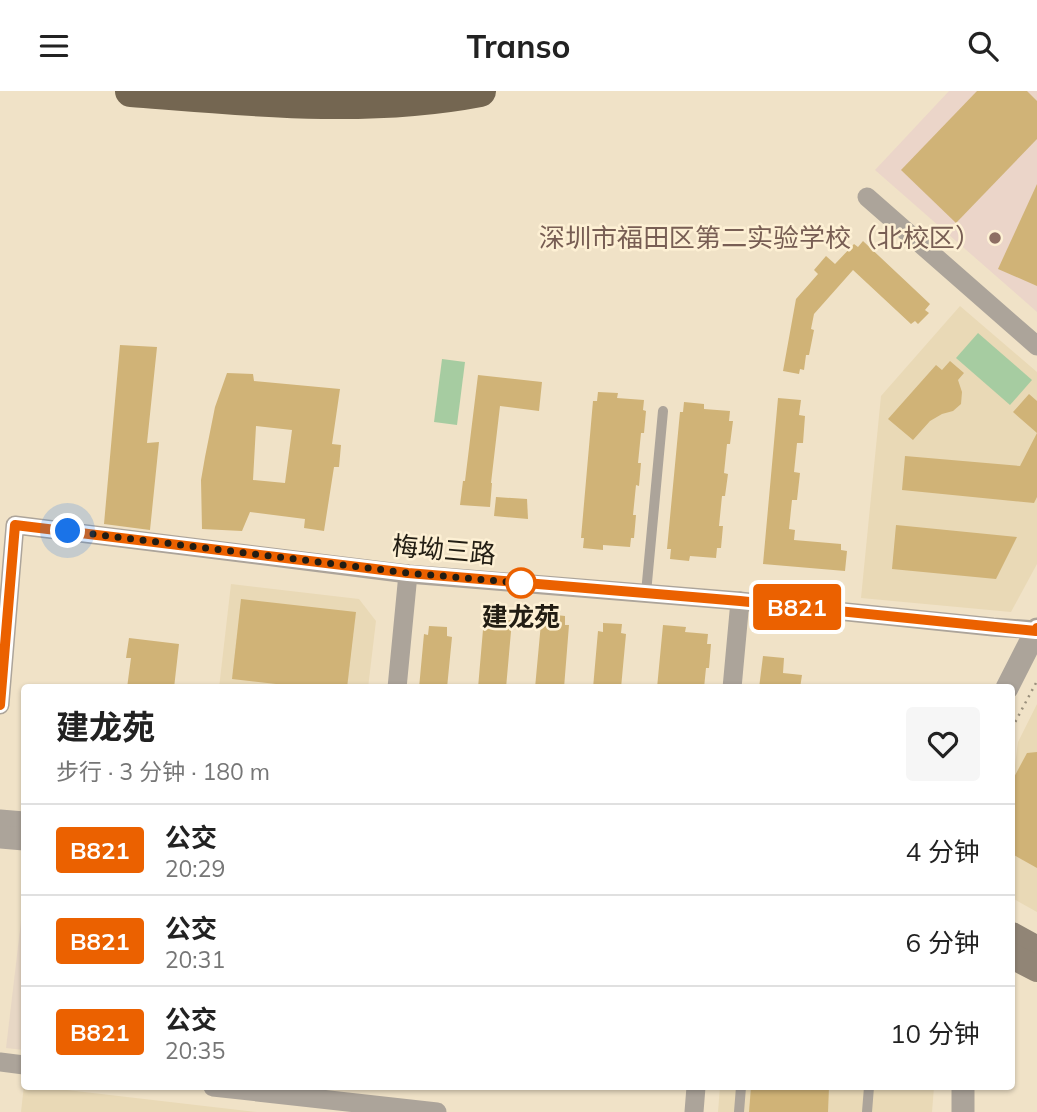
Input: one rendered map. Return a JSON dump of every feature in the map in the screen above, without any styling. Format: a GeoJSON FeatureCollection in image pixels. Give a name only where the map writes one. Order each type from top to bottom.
{"type":"FeatureCollection","features":[{"type":"Feature","properties":{"kind":"highway"},"geometry":{"type":"LineString","coordinates":[[131,91],[333,102],[401,102],[480,91]]}},
{"type":"Feature","properties":{"kind":"main road"},"geometry":{"type":"LineString","coordinates":[[1015,937],[1037,949]]}},
{"type":"Feature","properties":{"kind":"main road"},"geometry":{"type":"LineString","coordinates":[[1015,958],[1037,969]]}},
{"type":"Feature","properties":{"kind":"street"},"geometry":{"type":"LineString","coordinates":[[867,197],[1037,346]]}},
{"type":"Feature","properties":{"kind":"street","name":"梅坳三路"},"geometry":{"type":"LineString","coordinates":[[0,705],[15,525],[408,573],[1037,630]]}},
{"type":"Feature","properties":{"kind":"street"},"geometry":{"type":"LineString","coordinates":[[397,684],[408,573]]}},
{"type":"Feature","properties":{"kind":"street"},"geometry":{"type":"LineString","coordinates":[[732,684],[740,601]]}},
{"type":"Feature","properties":{"kind":"street"},"geometry":{"type":"LineString","coordinates":[[1009,684],[1037,630]]}},
{"type":"Feature","properties":{"kind":"street"},"geometry":{"type":"LineString","coordinates":[[0,821],[21,823]]}},
{"type":"Feature","properties":{"kind":"street"},"geometry":{"type":"LineString","coordinates":[[0,837],[21,839]]}},
{"type":"Feature","properties":{"kind":"street"},"geometry":{"type":"LineString","coordinates":[[0,1062],[21,1065]]}},
{"type":"Feature","properties":{"kind":"street"},"geometry":{"type":"LineString","coordinates":[[267,1090],[357,1095],[438,1112]]}},
{"type":"Feature","properties":{"kind":"street"},"geometry":{"type":"LineString","coordinates":[[694,1112],[695,1090]]}},
{"type":"Feature","properties":{"kind":"street"},"geometry":{"type":"LineString","coordinates":[[963,1090],[963,1112]]}},
{"type":"Feature","properties":{"kind":"lane"},"geometry":{"type":"LineString","coordinates":[[646,593],[663,411]]}},
{"type":"Feature","properties":{"kind":"lane"},"geometry":{"type":"LineString","coordinates":[[738,1112],[741,1090]]}},
{"type":"Feature","properties":{"kind":"lane"},"geometry":{"type":"LineString","coordinates":[[867,1112],[869,1090]]}},
{"type":"Feature","properties":{"kind":"path"},"geometry":{"type":"LineString","coordinates":[[1015,721],[1037,681]]}},
{"type":"Feature","properties":{"kind":"shaded area","name":"深圳市福田区第二实验学校（北校区）"},"geometry":{"type":"Polygon","coordinates":[[[949,91],[1037,91],[1037,312],[875,170],[949,91]]]}},
{"type":"Feature","properties":{"kind":"shaded area"},"geometry":{"type":"Polygon","coordinates":[[[960,306],[1037,372],[1037,564],[1011,612],[861,598],[881,396],[960,306]]]}},
{"type":"Feature","properties":{"kind":"shaded area"},"geometry":{"type":"Polygon","coordinates":[[[231,584],[359,599],[376,621],[368,684],[219,684],[231,584]]]}},
{"type":"Feature","properties":{"kind":"shaded area"},"geometry":{"type":"Polygon","coordinates":[[[1037,704],[1037,912],[1015,900],[1015,765],[1018,742],[1037,704]]]}},
{"type":"Feature","properties":{"kind":"shaded area"},"geometry":{"type":"Polygon","coordinates":[[[21,921],[21,1050],[6,1048],[21,921]]]}},
{"type":"Feature","properties":{"kind":"shaded area"},"geometry":{"type":"Polygon","coordinates":[[[23,1090],[67,1090],[257,1112],[21,1112],[23,1090]]]}},
{"type":"Feature","properties":{"kind":"shaded area"},"geometry":{"type":"Polygon","coordinates":[[[720,1090],[934,1090],[932,1112],[718,1112],[720,1090]]]}},
{"type":"Feature","properties":{"kind":"green space"},"geometry":{"type":"Polygon","coordinates":[[[978,333],[1032,380],[1010,405],[956,358],[978,333]]]}},
{"type":"Feature","properties":{"kind":"green space"},"geometry":{"type":"Polygon","coordinates":[[[442,359],[465,362],[457,425],[434,422],[442,359]]]}},
{"type":"Feature","properties":{"kind":"building"},"geometry":{"type":"Polygon","coordinates":[[[977,91],[1027,91],[1037,101],[1037,139],[956,223],[901,170],[977,91]]]}},
{"type":"Feature","properties":{"kind":"building"},"geometry":{"type":"Polygon","coordinates":[[[1037,184],[1037,286],[998,269],[1037,184]]]}},
{"type":"Feature","properties":{"kind":"building"},"geometry":{"type":"Polygon","coordinates":[[[863,241],[930,304],[925,310],[929,313],[918,324],[915,321],[911,324],[853,270],[814,314],[811,329],[814,330],[804,370],[800,369],[799,374],[783,371],[796,299],[818,274],[814,270],[826,256],[835,264],[854,244],[858,247],[863,241]]]}},
{"type":"Feature","properties":{"kind":"building"},"geometry":{"type":"Polygon","coordinates":[[[120,345],[157,347],[147,443],[159,442],[150,530],[104,524],[120,345]]]}},
{"type":"Feature","properties":{"kind":"building"},"geometry":{"type":"Polygon","coordinates":[[[950,361],[964,373],[958,380],[962,392],[961,404],[953,411],[930,421],[913,440],[888,419],[936,365],[942,370],[950,361]]]}},
{"type":"Feature","properties":{"kind":"building"},"geometry":{"type":"Polygon","coordinates":[[[227,373],[253,374],[254,381],[340,389],[332,444],[341,445],[339,467],[334,467],[324,531],[304,528],[305,519],[250,512],[242,531],[202,529],[201,480],[215,407],[227,373]],[[256,426],[253,480],[285,483],[292,430],[256,426]]]}},
{"type":"Feature","properties":{"kind":"building"},"geometry":{"type":"Polygon","coordinates":[[[478,375],[542,382],[539,411],[500,406],[490,507],[460,505],[478,375]]]}},
{"type":"Feature","properties":{"kind":"building"},"geometry":{"type":"Polygon","coordinates":[[[598,392],[618,393],[617,398],[644,400],[643,410],[646,411],[638,463],[641,463],[639,486],[636,485],[634,538],[631,538],[630,547],[603,545],[603,550],[583,548],[584,538],[581,538],[593,401],[597,401],[598,392]]]}},
{"type":"Feature","properties":{"kind":"building"},"geometry":{"type":"Polygon","coordinates":[[[1029,394],[1037,401],[1037,433],[1013,412],[1029,394]]]}},
{"type":"Feature","properties":{"kind":"building"},"geometry":{"type":"Polygon","coordinates":[[[778,398],[801,400],[799,415],[805,416],[803,443],[797,443],[794,472],[800,473],[797,500],[792,500],[789,529],[795,530],[794,540],[841,544],[841,550],[847,551],[845,571],[763,564],[778,398]]]}},
{"type":"Feature","properties":{"kind":"building"},"geometry":{"type":"Polygon","coordinates":[[[684,402],[704,404],[704,409],[730,411],[729,421],[733,421],[724,473],[728,474],[725,496],[722,496],[719,526],[723,526],[721,548],[717,548],[716,558],[690,556],[689,561],[670,559],[671,549],[667,549],[680,412],[683,412],[684,402]]]}},
{"type":"Feature","properties":{"kind":"building"},"geometry":{"type":"Polygon","coordinates":[[[1037,433],[1037,497],[1034,503],[902,490],[905,456],[1020,466],[1037,433]]]}},
{"type":"Feature","properties":{"kind":"building"},"geometry":{"type":"Polygon","coordinates":[[[496,497],[527,499],[528,519],[494,516],[496,497]]]}},
{"type":"Feature","properties":{"kind":"building"},"geometry":{"type":"Polygon","coordinates":[[[896,525],[1017,537],[996,579],[892,569],[896,525]]]}},
{"type":"Feature","properties":{"kind":"building"},"geometry":{"type":"Polygon","coordinates":[[[241,599],[356,612],[347,684],[276,684],[232,679],[241,599]]]}},
{"type":"Feature","properties":{"kind":"building"},"geometry":{"type":"Polygon","coordinates":[[[490,609],[508,611],[507,620],[512,620],[506,684],[478,684],[484,618],[489,618],[490,609]]]}},
{"type":"Feature","properties":{"kind":"building"},"geometry":{"type":"Polygon","coordinates":[[[547,614],[565,616],[565,625],[569,625],[564,684],[535,684],[541,623],[546,623],[547,614]]]}},
{"type":"Feature","properties":{"kind":"building"},"geometry":{"type":"Polygon","coordinates":[[[603,623],[622,624],[621,633],[626,634],[621,684],[593,684],[598,631],[603,632],[603,623]]]}},
{"type":"Feature","properties":{"kind":"building"},"geometry":{"type":"Polygon","coordinates":[[[663,625],[686,627],[685,632],[708,634],[707,644],[711,644],[704,684],[657,684],[663,625]]]}},
{"type":"Feature","properties":{"kind":"building"},"geometry":{"type":"Polygon","coordinates":[[[429,626],[447,627],[447,636],[452,637],[447,684],[419,684],[424,634],[428,635],[429,626]]]}},
{"type":"Feature","properties":{"kind":"building"},"geometry":{"type":"Polygon","coordinates":[[[129,638],[179,644],[174,684],[128,684],[131,658],[126,658],[129,638]]]}},
{"type":"Feature","properties":{"kind":"building"},"geometry":{"type":"Polygon","coordinates":[[[763,656],[784,658],[783,673],[802,675],[801,684],[760,684],[763,656]]]}},
{"type":"Feature","properties":{"kind":"building"},"geometry":{"type":"Polygon","coordinates":[[[1037,752],[1037,868],[1015,856],[1015,775],[1027,753],[1037,752]]]}},
{"type":"Feature","properties":{"kind":"building"},"geometry":{"type":"Polygon","coordinates":[[[751,1090],[829,1090],[828,1112],[749,1112],[751,1090]]]}},
{"type":"Feature","properties":{"kind":"bus line","name":"B821"},"geometry":{"type":"LineString","coordinates":[[0,705],[15,525],[408,573],[740,601],[1036,631],[1037,628]]}},
{"type":"Feature","properties":{"kind":"place","name":"深圳市福田区第二实验学校（北校区）"},"geometry":{"type":"Point","coordinates":[995,238]}},
{"type":"Feature","properties":{"kind":"place","name":"建龙苑"},"geometry":{"type":"Point","coordinates":[521,583]}},
{"type":"Feature","properties":{"kind":"route"},"geometry":{"type":"LineString","coordinates":[[68,531],[408,573],[521,583]]}}]}
